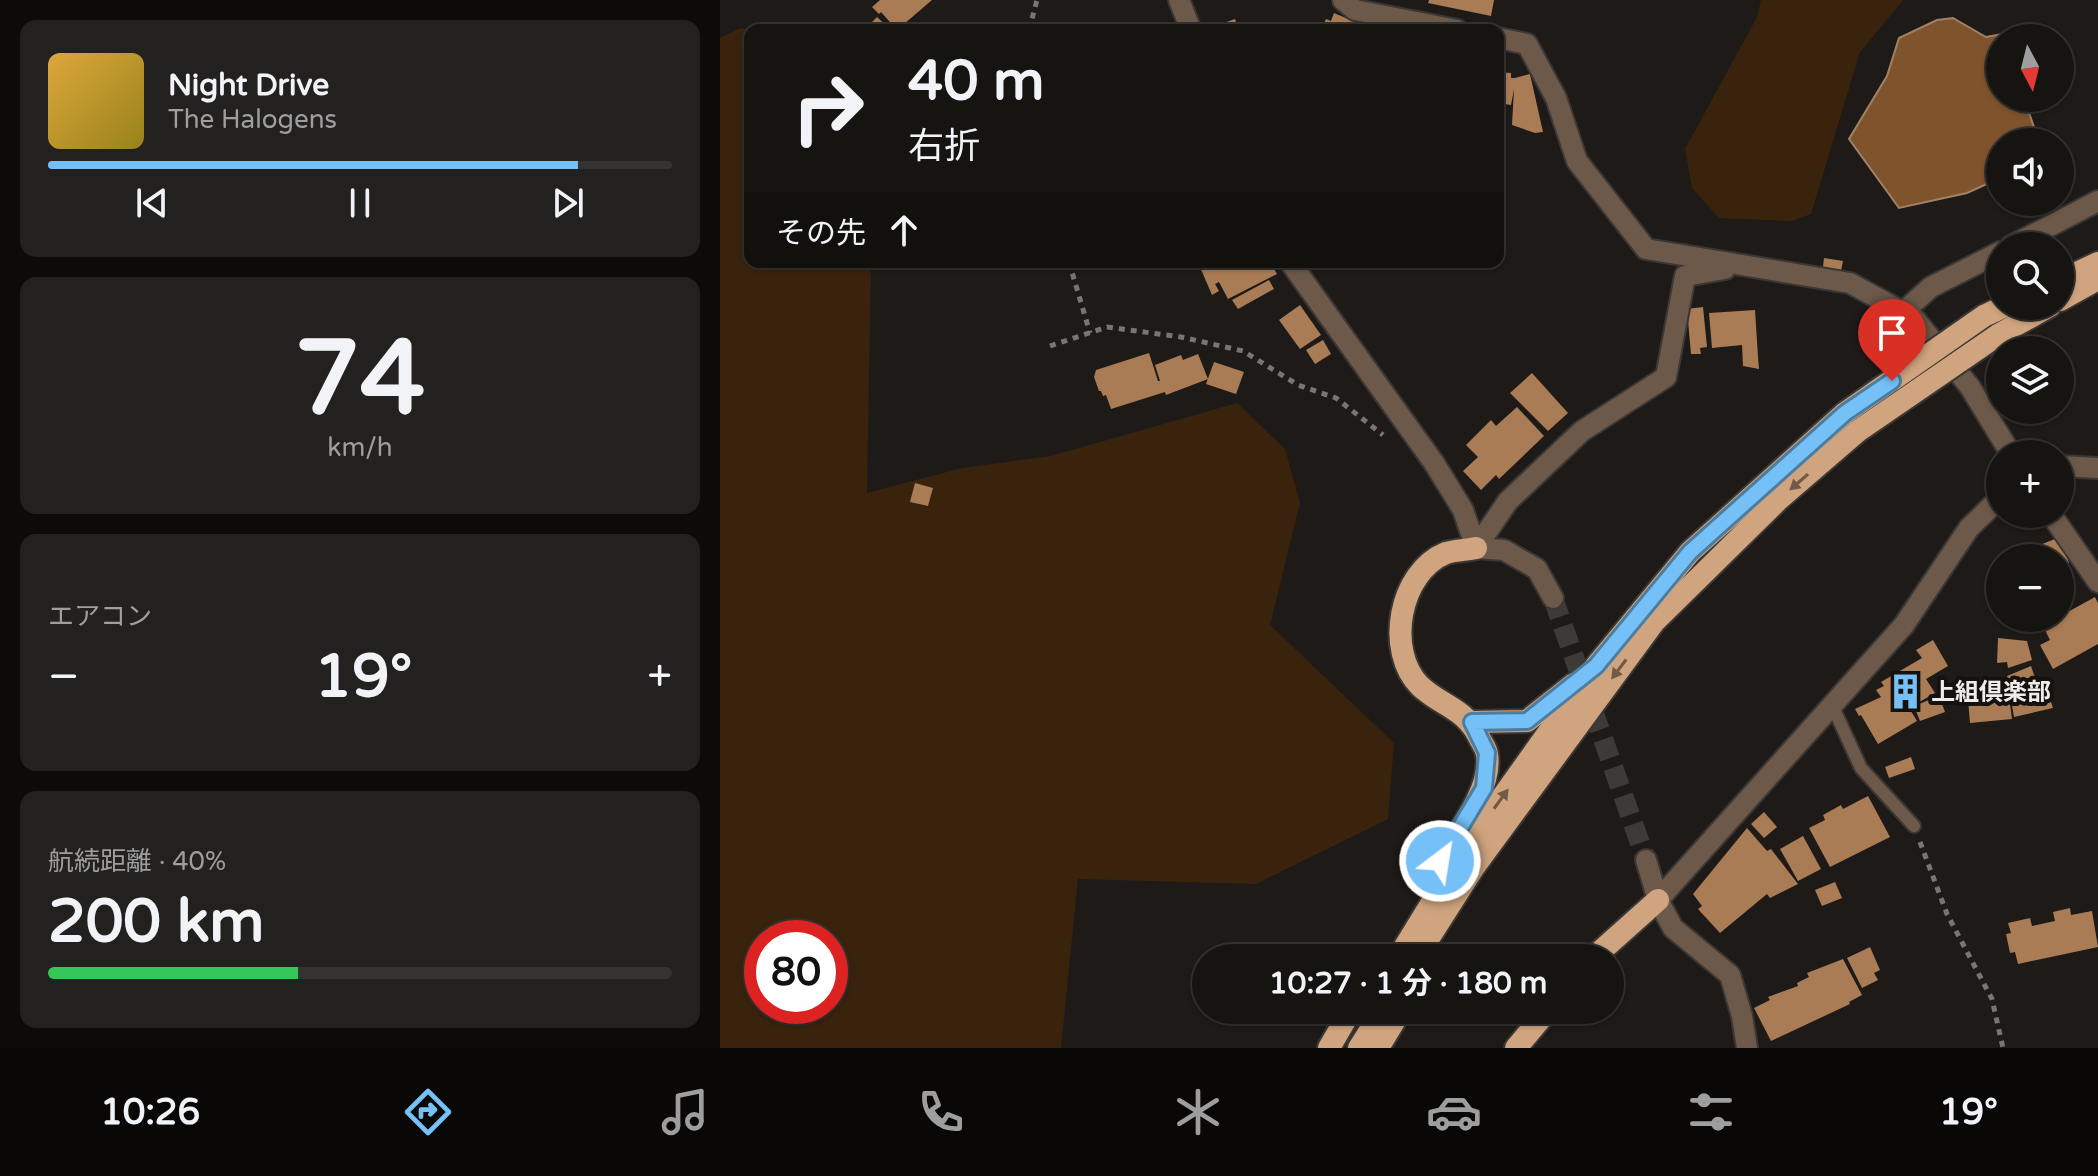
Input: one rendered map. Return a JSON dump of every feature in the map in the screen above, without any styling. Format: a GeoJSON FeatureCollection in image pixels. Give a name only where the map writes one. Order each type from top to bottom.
{"type":"FeatureCollection","features":[{"type":"Feature","properties":{"kind":"highway"},"geometry":{"type":"LineString","coordinates":[[2074,274],[2098,263]]}},
{"type":"Feature","properties":{"kind":"highway"},"geometry":{"type":"LineString","coordinates":[[2074,292],[2098,279]]}},
{"type":"Feature","properties":{"kind":"highway"},"geometry":{"type":"LineString","coordinates":[[1407,944],[1461,855],[1596,666],[1690,552],[1986,315]]}},
{"type":"Feature","properties":{"kind":"highway"},"geometry":{"type":"LineString","coordinates":[[1425,944],[1474,867],[1654,622],[1852,422],[2025,320]]}},
{"type":"Feature","properties":{"kind":"highway"},"geometry":{"type":"LineString","coordinates":[[1390,944],[1484,788],[1487,753],[1472,722],[1419,685],[1405,661],[1401,643],[1407,594],[1423,570],[1445,554],[1476,548]]}},
{"type":"Feature","properties":{"kind":"highway"},"geometry":{"type":"LineString","coordinates":[[1472,722],[1527,721],[1596,666]]}},
{"type":"Feature","properties":{"kind":"highway"},"geometry":{"type":"LineString","coordinates":[[1438,944],[1474,867]]}},
{"type":"Feature","properties":{"kind":"highway"},"geometry":{"type":"LineString","coordinates":[[1609,944],[1658,900]]}},
{"type":"Feature","properties":{"kind":"highway"},"geometry":{"type":"LineString","coordinates":[[1329,1048],[1343,1024]]}},
{"type":"Feature","properties":{"kind":"highway"},"geometry":{"type":"LineString","coordinates":[[1343,1048],[1358,1024]]}},
{"type":"Feature","properties":{"kind":"highway"},"geometry":{"type":"LineString","coordinates":[[1359,1048],[1374,1024]]}},
{"type":"Feature","properties":{"kind":"highway"},"geometry":{"type":"LineString","coordinates":[[1378,1048],[1393,1024]]}},
{"type":"Feature","properties":{"kind":"highway"},"geometry":{"type":"LineString","coordinates":[[1516,1048],[1536,1024]]}},
{"type":"Feature","properties":{"kind":"street"},"geometry":{"type":"LineString","coordinates":[[1179,0],[1189,24]]}},
{"type":"Feature","properties":{"kind":"street"},"geometry":{"type":"LineString","coordinates":[[1343,0],[1355,10],[1426,24]]}},
{"type":"Feature","properties":{"kind":"street"},"geometry":{"type":"LineString","coordinates":[[1504,39],[1527,44],[1556,98],[1577,161],[1646,249],[1850,283],[1914,318],[1970,387],[2002,440]]}},
{"type":"Feature","properties":{"kind":"street"},"geometry":{"type":"LineString","coordinates":[[2038,232],[2098,201]]}},
{"type":"Feature","properties":{"kind":"street"},"geometry":{"type":"LineString","coordinates":[[1902,313],[1931,287],[1986,259]]}},
{"type":"Feature","properties":{"kind":"street"},"geometry":{"type":"LineString","coordinates":[[1476,548],[1508,501],[1582,431],[1666,377],[1685,276],[1741,266]]}},
{"type":"Feature","properties":{"kind":"street"},"geometry":{"type":"LineString","coordinates":[[1294,268],[1434,463],[1463,510],[1476,548]]}},
{"type":"Feature","properties":{"kind":"street"},"geometry":{"type":"LineString","coordinates":[[2074,467],[2098,468]]}},
{"type":"Feature","properties":{"kind":"street"},"geometry":{"type":"LineString","coordinates":[[1658,900],[1904,625],[1969,528],[1986,512]]}},
{"type":"Feature","properties":{"kind":"street"},"geometry":{"type":"LineString","coordinates":[[2061,528],[2098,582]]}},
{"type":"Feature","properties":{"kind":"street"},"geometry":{"type":"LineString","coordinates":[[1476,548],[1504,550],[1537,569],[1553,598]]}},
{"type":"Feature","properties":{"kind":"street"},"geometry":{"type":"LineString","coordinates":[[1646,860],[1658,900],[1673,928],[1730,975],[1747,1048]]}},
{"type":"Feature","properties":{"kind":"lane"},"geometry":{"type":"LineString","coordinates":[[1832,705],[1861,768],[1914,826]]}},
{"type":"Feature","properties":{"kind":"path"},"geometry":{"type":"LineString","coordinates":[[1031,24],[1037,0]]}},
{"type":"Feature","properties":{"kind":"path"},"geometry":{"type":"LineString","coordinates":[[1071,268],[1090,333]]}},
{"type":"Feature","properties":{"kind":"path"},"geometry":{"type":"LineString","coordinates":[[1050,346],[1107,327],[1181,337],[1243,351],[1298,385],[1336,398],[1395,445]]}},
{"type":"Feature","properties":{"kind":"path"},"geometry":{"type":"LineString","coordinates":[[1914,826],[1947,914],[1992,999],[2003,1048]]}},
{"type":"Feature","properties":{"kind":"shaded area"},"geometry":{"type":"Polygon","coordinates":[[[1761,0],[1903,0],[1860,52],[1811,214],[1792,221],[1719,218],[1692,188],[1685,149],[1757,17],[1761,0]]]}},
{"type":"Feature","properties":{"kind":"shaded area"},"geometry":{"type":"Polygon","coordinates":[[[1953,18],[1986,37],[1986,112],[2029,112],[2034,128],[1986,128],[1986,184],[1967,193],[1899,208],[1849,139],[1887,76],[1899,38],[1937,20],[1953,18]]]}},
{"type":"Feature","properties":{"kind":"shaded area"},"geometry":{"type":"Polygon","coordinates":[[[741,28],[744,29],[744,268],[871,268],[867,493],[962,468],[1051,456],[1237,403],[1285,449],[1300,503],[1270,625],[1394,743],[1388,819],[1256,884],[1078,879],[1061,1048],[720,1048],[720,38],[741,28]]]}},
{"type":"Feature","properties":{"kind":"building"},"geometry":{"type":"Polygon","coordinates":[[[880,0],[932,0],[904,24],[892,24],[872,7],[880,0]]]}},
{"type":"Feature","properties":{"kind":"building"},"geometry":{"type":"Polygon","coordinates":[[[1429,0],[1494,0],[1491,16],[1428,3],[1429,0]]]}},
{"type":"Feature","properties":{"kind":"building"},"geometry":{"type":"Polygon","coordinates":[[[1334,13],[1360,24],[1324,24],[1326,19],[1331,21],[1334,13]]]}},
{"type":"Feature","properties":{"kind":"building"},"geometry":{"type":"Polygon","coordinates":[[[877,17],[885,24],[870,24],[877,17]]]}},
{"type":"Feature","properties":{"kind":"building"},"geometry":{"type":"Polygon","coordinates":[[[1235,19],[1237,24],[1221,24],[1235,19]]]}},
{"type":"Feature","properties":{"kind":"building"},"geometry":{"type":"Polygon","coordinates":[[[1504,72],[1511,73],[1511,78],[1530,74],[1543,132],[1535,133],[1512,125],[1514,89],[1511,105],[1504,104],[1504,72]]]}},
{"type":"Feature","properties":{"kind":"building"},"geometry":{"type":"Polygon","coordinates":[[[1824,258],[1843,261],[1841,271],[1823,267],[1824,258]]]}},
{"type":"Feature","properties":{"kind":"building"},"geometry":{"type":"Polygon","coordinates":[[[1200,268],[1274,268],[1277,274],[1228,299],[1219,282],[1215,284],[1219,291],[1212,295],[1200,268]]]}},
{"type":"Feature","properties":{"kind":"building"},"geometry":{"type":"Polygon","coordinates":[[[1269,280],[1274,289],[1238,309],[1232,300],[1269,280]]]}},
{"type":"Feature","properties":{"kind":"building"},"geometry":{"type":"Polygon","coordinates":[[[1300,305],[1321,335],[1300,349],[1279,320],[1300,305]]]}},
{"type":"Feature","properties":{"kind":"building"},"geometry":{"type":"Polygon","coordinates":[[[1703,307],[1707,347],[1700,348],[1701,354],[1691,354],[1687,309],[1703,307]]]}},
{"type":"Feature","properties":{"kind":"building"},"geometry":{"type":"Polygon","coordinates":[[[1755,310],[1759,369],[1743,366],[1742,345],[1712,348],[1709,313],[1755,310]]]}},
{"type":"Feature","properties":{"kind":"building"},"geometry":{"type":"Polygon","coordinates":[[[1323,340],[1331,354],[1315,364],[1306,350],[1323,340]]]}},
{"type":"Feature","properties":{"kind":"building"},"geometry":{"type":"Polygon","coordinates":[[[1149,353],[1158,381],[1155,365],[1181,355],[1183,360],[1198,354],[1208,379],[1166,395],[1165,392],[1111,409],[1106,395],[1099,391],[1094,377],[1096,370],[1149,353]]]}},
{"type":"Feature","properties":{"kind":"building"},"geometry":{"type":"Polygon","coordinates":[[[1214,362],[1244,372],[1236,394],[1206,384],[1214,362]]]}},
{"type":"Feature","properties":{"kind":"building"},"geometry":{"type":"Polygon","coordinates":[[[1532,373],[1568,413],[1548,431],[1510,393],[1532,373]]]}},
{"type":"Feature","properties":{"kind":"building"},"geometry":{"type":"Polygon","coordinates":[[[1517,407],[1544,436],[1499,479],[1496,475],[1481,490],[1463,471],[1478,457],[1466,445],[1491,420],[1496,426],[1517,407]]]}},
{"type":"Feature","properties":{"kind":"building"},"geometry":{"type":"Polygon","coordinates":[[[915,483],[933,488],[928,506],[910,502],[915,483]]]}},
{"type":"Feature","properties":{"kind":"building"},"geometry":{"type":"Polygon","coordinates":[[[2060,537],[2062,544],[2042,544],[2060,537]]]}},
{"type":"Feature","properties":{"kind":"building"},"geometry":{"type":"Polygon","coordinates":[[[2095,597],[2098,603],[2098,644],[2053,669],[2040,645],[2050,640],[2046,632],[2074,632],[2074,609],[2095,597]]]}},
{"type":"Feature","properties":{"kind":"building"},"geometry":{"type":"Polygon","coordinates":[[[1998,638],[2027,641],[2032,660],[2008,668],[2007,662],[1997,663],[1998,638]]]}},
{"type":"Feature","properties":{"kind":"building","name":"上組倶楽部"},"geometry":{"type":"Polygon","coordinates":[[[1933,640],[1948,666],[1926,679],[1935,693],[1909,708],[1917,721],[1878,744],[1855,709],[1881,697],[1876,690],[1884,686],[1881,682],[1922,658],[1916,650],[1933,640]]]}},
{"type":"Feature","properties":{"kind":"building"},"geometry":{"type":"Polygon","coordinates":[[[2031,666],[2039,689],[2046,687],[2053,708],[2014,717],[2007,676],[2031,666]]]}},
{"type":"Feature","properties":{"kind":"building"},"geometry":{"type":"Polygon","coordinates":[[[1986,678],[1986,685],[2007,682],[2012,719],[1970,723],[1967,688],[1971,687],[1970,680],[1986,678]]]}},
{"type":"Feature","properties":{"kind":"building"},"geometry":{"type":"Polygon","coordinates":[[[1939,696],[1945,712],[1920,721],[1914,706],[1939,696]]]}},
{"type":"Feature","properties":{"kind":"building"},"geometry":{"type":"Polygon","coordinates":[[[1911,757],[1915,769],[1889,778],[1885,767],[1911,757]]]}},
{"type":"Feature","properties":{"kind":"building"},"geometry":{"type":"Polygon","coordinates":[[[1868,796],[1890,837],[1830,867],[1809,828],[1825,820],[1823,815],[1841,805],[1843,809],[1868,796]]]}},
{"type":"Feature","properties":{"kind":"building"},"geometry":{"type":"Polygon","coordinates":[[[1764,812],[1777,827],[1764,838],[1751,824],[1764,812]]]}},
{"type":"Feature","properties":{"kind":"building"},"geometry":{"type":"Polygon","coordinates":[[[1747,828],[1767,851],[1771,849],[1798,884],[1770,898],[1767,894],[1720,933],[1698,909],[1702,906],[1693,894],[1747,828]]]}},
{"type":"Feature","properties":{"kind":"building"},"geometry":{"type":"Polygon","coordinates":[[[1803,836],[1821,869],[1798,881],[1780,849],[1803,836]]]}},
{"type":"Feature","properties":{"kind":"building"},"geometry":{"type":"Polygon","coordinates":[[[1835,882],[1842,898],[1822,906],[1815,890],[1835,882]]]}},
{"type":"Feature","properties":{"kind":"building"},"geometry":{"type":"Polygon","coordinates":[[[2070,908],[2071,915],[2092,911],[2098,947],[2018,964],[2015,952],[2010,953],[2006,934],[2011,933],[2008,923],[2030,918],[2032,926],[2055,921],[2053,912],[2070,908]]]}},
{"type":"Feature","properties":{"kind":"building"},"geometry":{"type":"Polygon","coordinates":[[[1870,947],[1880,970],[1874,973],[1878,980],[1862,988],[1847,958],[1870,947]]]}},
{"type":"Feature","properties":{"kind":"building"},"geometry":{"type":"Polygon","coordinates":[[[1843,959],[1862,995],[1850,1004],[1771,1041],[1754,1008],[1770,1000],[1768,997],[1798,986],[1797,983],[1809,977],[1807,973],[1843,959]]]}},
{"type":"Feature","properties":{"kind":"tunnel"},"geometry":{"type":"LineString","coordinates":[[1553,598],[1646,860]]}},
{"type":"Feature","properties":{"kind":"place","name":"上組倶楽部"},"geometry":{"type":"Point","coordinates":[1905,692]}},
{"type":"Feature","properties":{"kind":"route"},"geometry":{"type":"LineString","coordinates":[[1440,861],[1484,788],[1487,753],[1472,722],[1527,721],[1596,666],[1690,552],[1845,413],[1892,381]]}}]}
